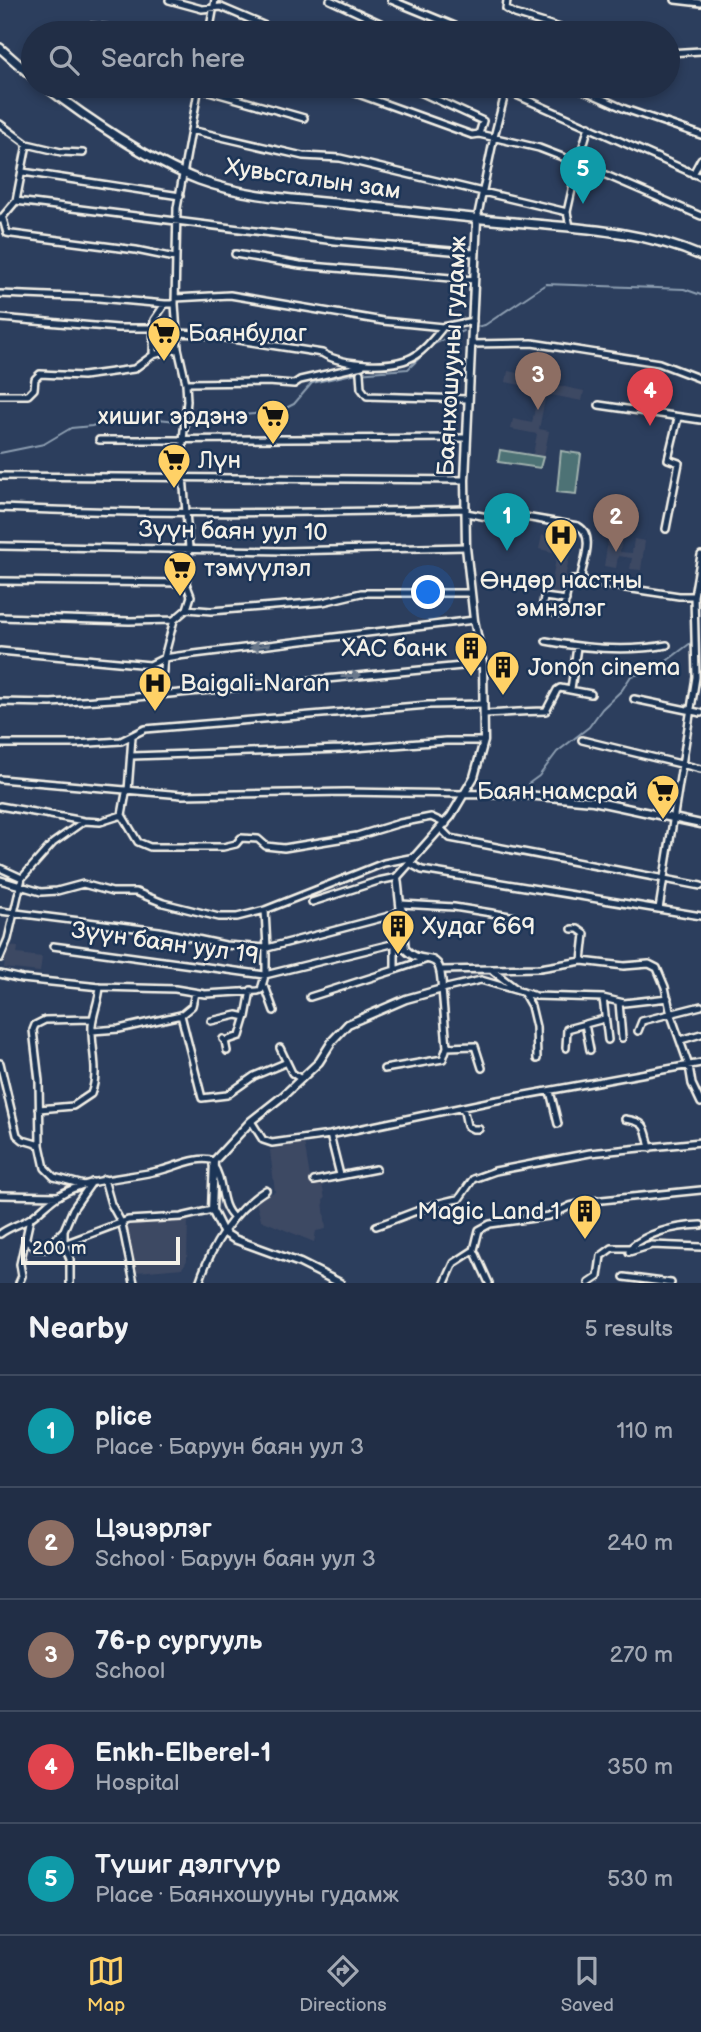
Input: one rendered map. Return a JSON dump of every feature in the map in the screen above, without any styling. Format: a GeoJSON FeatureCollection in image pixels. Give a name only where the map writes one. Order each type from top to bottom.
{"type":"FeatureCollection","features":[{"type":"Feature","properties":{"kind":"main road"},"geometry":{"type":"LineString","coordinates":[[0,48],[21,66]]}},
{"type":"Feature","properties":{"kind":"main road","name":"Хувьсгалын зам"},"geometry":{"type":"LineString","coordinates":[[62,98],[111,132],[184,173],[221,187],[259,195],[477,219]]}},
{"type":"Feature","properties":{"kind":"main road","name":"Баянхошууны гудамж"},"geometry":{"type":"LineString","coordinates":[[477,219],[570,227],[649,238],[701,256]]}},
{"type":"Feature","properties":{"kind":"street"},"geometry":{"type":"LineString","coordinates":[[169,0],[202,9],[220,7],[253,21]]}},
{"type":"Feature","properties":{"kind":"street"},"geometry":{"type":"LineString","coordinates":[[211,21],[215,0]]}},
{"type":"Feature","properties":{"kind":"street"},"geometry":{"type":"LineString","coordinates":[[330,0],[376,21]]}},
{"type":"Feature","properties":{"kind":"street"},"geometry":{"type":"LineString","coordinates":[[391,0],[443,21]]}},
{"type":"Feature","properties":{"kind":"street"},"geometry":{"type":"LineString","coordinates":[[507,0],[506,9],[537,21]]}},
{"type":"Feature","properties":{"kind":"street"},"geometry":{"type":"LineString","coordinates":[[675,0],[701,2]]}},
{"type":"Feature","properties":{"kind":"street"},"geometry":{"type":"LineString","coordinates":[[680,52],[701,51]]}},
{"type":"Feature","properties":{"kind":"street"},"geometry":{"type":"LineString","coordinates":[[161,693],[164,658],[174,620],[187,609],[191,596],[186,583],[189,548],[183,476],[187,401],[178,348],[175,258],[176,221],[195,98]]}},
{"type":"Feature","properties":{"kind":"street"},"geometry":{"type":"LineString","coordinates":[[236,98],[304,118]]}},
{"type":"Feature","properties":{"kind":"street"},"geometry":{"type":"LineString","coordinates":[[369,98],[472,135],[494,136],[539,148],[701,216]]}},
{"type":"Feature","properties":{"kind":"street"},"geometry":{"type":"LineString","coordinates":[[433,98],[483,121],[479,134]]}},
{"type":"Feature","properties":{"kind":"street"},"geometry":{"type":"LineString","coordinates":[[477,219],[504,98]]}},
{"type":"Feature","properties":{"kind":"street"},"geometry":{"type":"LineString","coordinates":[[528,98],[701,177]]}},
{"type":"Feature","properties":{"kind":"street"},"geometry":{"type":"LineString","coordinates":[[602,98],[701,135]]}},
{"type":"Feature","properties":{"kind":"street"},"geometry":{"type":"LineString","coordinates":[[0,124],[27,144],[61,152],[83,153]]}},
{"type":"Feature","properties":{"kind":"street"},"geometry":{"type":"LineString","coordinates":[[570,227],[567,212],[589,126]]}},
{"type":"Feature","properties":{"kind":"street"},"geometry":{"type":"LineString","coordinates":[[191,130],[303,156],[340,158],[567,212]]}},
{"type":"Feature","properties":{"kind":"street"},"geometry":{"type":"LineString","coordinates":[[27,144],[16,201],[1,220],[7,233],[175,258]]}},
{"type":"Feature","properties":{"kind":"street"},"geometry":{"type":"LineString","coordinates":[[694,174],[701,159]]}},
{"type":"Feature","properties":{"kind":"street"},"geometry":{"type":"LineString","coordinates":[[23,172],[180,195]]}},
{"type":"Feature","properties":{"kind":"street"},"geometry":{"type":"LineString","coordinates":[[16,201],[335,241],[474,253]]}},
{"type":"Feature","properties":{"kind":"street","name":"Баянхошууны гудамж"},"geometry":{"type":"LineString","coordinates":[[397,877],[443,826],[474,777],[484,741],[483,664],[474,620],[466,547],[465,480],[477,219]]}},
{"type":"Feature","properties":{"kind":"street"},"geometry":{"type":"LineString","coordinates":[[235,254],[300,265],[474,280]]}},
{"type":"Feature","properties":{"kind":"street"},"geometry":{"type":"LineString","coordinates":[[0,294],[165,304],[230,295],[383,321],[443,327],[472,326]]}},
{"type":"Feature","properties":{"kind":"street"},"geometry":{"type":"LineString","coordinates":[[153,355],[152,328],[165,304]]}},
{"type":"Feature","properties":{"kind":"street"},"geometry":{"type":"LineString","coordinates":[[0,318],[118,328],[152,328]]}},
{"type":"Feature","properties":{"kind":"street"},"geometry":{"type":"LineString","coordinates":[[186,383],[294,384],[300,380],[415,356],[443,327]]}},
{"type":"Feature","properties":{"kind":"street"},"geometry":{"type":"LineString","coordinates":[[177,333],[321,353],[367,366]]}},
{"type":"Feature","properties":{"kind":"street"},"geometry":{"type":"LineString","coordinates":[[471,344],[532,343],[659,363],[701,379]]}},
{"type":"Feature","properties":{"kind":"street"},"geometry":{"type":"LineString","coordinates":[[0,395],[28,395],[34,389],[35,379],[40,374],[83,376],[134,369],[153,355],[178,348]]}},
{"type":"Feature","properties":{"kind":"street"},"geometry":{"type":"LineString","coordinates":[[360,373],[361,387],[367,396],[467,399]]}},
{"type":"Feature","properties":{"kind":"street"},"geometry":{"type":"LineString","coordinates":[[599,405],[701,420]]}},
{"type":"Feature","properties":{"kind":"street"},"geometry":{"type":"LineString","coordinates":[[666,529],[678,463],[668,459],[678,418]]}},
{"type":"Feature","properties":{"kind":"street"},"geometry":{"type":"LineString","coordinates":[[99,440],[467,438]]}},
{"type":"Feature","properties":{"kind":"street"},"geometry":{"type":"LineString","coordinates":[[0,476],[465,480]]}},
{"type":"Feature","properties":{"kind":"street","name":"Зүүн баян уул 10"},"geometry":{"type":"LineString","coordinates":[[0,508],[135,513],[466,511],[514,522],[525,517],[564,523],[584,530],[588,538],[583,580]]}},
{"type":"Feature","properties":{"kind":"street","name":"Зүүн баян уул 10"},"geometry":{"type":"LineString","coordinates":[[0,546],[283,551],[466,547]]}},
{"type":"Feature","properties":{"kind":"street"},"geometry":{"type":"LineString","coordinates":[[659,909],[699,664],[694,596],[701,555]]}},
{"type":"Feature","properties":{"kind":"street"},"geometry":{"type":"LineString","coordinates":[[566,600],[544,597],[542,610],[561,614],[566,600],[569,583],[572,580],[694,596]]}},
{"type":"Feature","properties":{"kind":"street"},"geometry":{"type":"LineString","coordinates":[[0,581],[186,583]]}},
{"type":"Feature","properties":{"kind":"street"},"geometry":{"type":"LineString","coordinates":[[187,609],[211,611],[323,602],[361,593],[471,593]]}},
{"type":"Feature","properties":{"kind":"street"},"geometry":{"type":"LineString","coordinates":[[0,617],[174,620]]}},
{"type":"Feature","properties":{"kind":"street"},"geometry":{"type":"LineString","coordinates":[[0,651],[150,665],[164,658],[474,620]]}},
{"type":"Feature","properties":{"kind":"street"},"geometry":{"type":"LineString","coordinates":[[546,641],[577,647],[641,650],[667,645]]}},
{"type":"Feature","properties":{"kind":"street"},"geometry":{"type":"LineString","coordinates":[[571,689],[577,647]]}},
{"type":"Feature","properties":{"kind":"street"},"geometry":{"type":"LineString","coordinates":[[0,702],[51,703],[483,664]]}},
{"type":"Feature","properties":{"kind":"street"},"geometry":{"type":"LineString","coordinates":[[485,714],[546,710],[557,690],[565,688],[591,694]]}},
{"type":"Feature","properties":{"kind":"street"},"geometry":{"type":"LineString","coordinates":[[634,699],[701,713]]}},
{"type":"Feature","properties":{"kind":"street"},"geometry":{"type":"LineString","coordinates":[[0,744],[121,741],[145,729],[428,705],[484,704]]}},
{"type":"Feature","properties":{"kind":"street"},"geometry":{"type":"LineString","coordinates":[[132,737],[128,791],[125,793],[121,816],[138,842],[150,846],[223,847],[236,844],[241,838],[251,838],[258,839],[266,846],[284,848],[357,836],[432,817],[443,826],[450,838],[701,886]]}},
{"type":"Feature","properties":{"kind":"street"},"geometry":{"type":"LineString","coordinates":[[582,740],[701,769]]}},
{"type":"Feature","properties":{"kind":"street"},"geometry":{"type":"LineString","coordinates":[[132,756],[329,750],[446,741],[484,741]]}},
{"type":"Feature","properties":{"kind":"street"},"geometry":{"type":"LineString","coordinates":[[474,777],[474,787],[481,794]]}},
{"type":"Feature","properties":{"kind":"street"},"geometry":{"type":"LineString","coordinates":[[0,779],[182,795],[346,792],[526,794],[593,800],[701,824]]}},
{"type":"Feature","properties":{"kind":"street"},"geometry":{"type":"LineString","coordinates":[[0,806],[84,821],[100,822],[121,816]]}},
{"type":"Feature","properties":{"kind":"street"},"geometry":{"type":"LineString","coordinates":[[0,958],[23,878],[53,843],[84,821]]}},
{"type":"Feature","properties":{"kind":"street"},"geometry":{"type":"LineString","coordinates":[[0,880],[41,892],[83,884],[112,892],[136,892],[163,903],[227,917],[265,911],[384,863],[415,857]]}},
{"type":"Feature","properties":{"kind":"street"},"geometry":{"type":"LineString","coordinates":[[409,863],[422,870],[701,916]]}},
{"type":"Feature","properties":{"kind":"street"},"geometry":{"type":"LineString","coordinates":[[0,868],[23,878]]}},
{"type":"Feature","properties":{"kind":"street"},"geometry":{"type":"LineString","coordinates":[[312,902],[397,877],[405,950],[439,964],[442,970],[447,1047],[443,1059],[384,1069]]}},
{"type":"Feature","properties":{"kind":"street"},"geometry":{"type":"LineString","coordinates":[[0,911],[159,931],[225,945],[267,948],[393,915],[401,907],[454,907],[516,917]]}},
{"type":"Feature","properties":{"kind":"street"},"geometry":{"type":"LineString","coordinates":[[0,974],[22,979],[100,987],[175,989],[195,993],[258,991],[265,975],[265,911]]}},
{"type":"Feature","properties":{"kind":"street"},"geometry":{"type":"LineString","coordinates":[[572,929],[578,929],[584,934],[582,961]]}},
{"type":"Feature","properties":{"kind":"street","name":"Зүүн баян уул 19"},"geometry":{"type":"LineString","coordinates":[[53,946],[265,975],[404,941]]}},
{"type":"Feature","properties":{"kind":"street"},"geometry":{"type":"LineString","coordinates":[[394,943],[395,970]]}},
{"type":"Feature","properties":{"kind":"street"},"geometry":{"type":"LineString","coordinates":[[310,997],[428,959]]}},
{"type":"Feature","properties":{"kind":"street"},"geometry":{"type":"LineString","coordinates":[[442,970],[540,968],[582,961],[624,966],[649,964],[657,968],[689,1066],[692,1084],[701,1103]]}},
{"type":"Feature","properties":{"kind":"street"},"geometry":{"type":"LineString","coordinates":[[492,971],[520,991],[531,1006],[536,1027],[537,1059]]}},
{"type":"Feature","properties":{"kind":"street"},"geometry":{"type":"LineString","coordinates":[[340,1283],[300,1263],[234,1239],[223,1232],[212,1210],[213,1163],[251,1121],[319,1062],[332,1040],[348,1024],[407,999],[481,980],[536,996],[603,998],[619,1002],[668,998]]}},
{"type":"Feature","properties":{"kind":"street"},"geometry":{"type":"LineString","coordinates":[[262,986],[266,989],[274,1011]]}},
{"type":"Feature","properties":{"kind":"street"},"geometry":{"type":"LineString","coordinates":[[39,1109],[73,1106],[91,1094],[96,1073],[93,1019],[100,987]]}},
{"type":"Feature","properties":{"kind":"street"},"geometry":{"type":"LineString","coordinates":[[227,1051],[224,1040],[240,1036],[251,990]]}},
{"type":"Feature","properties":{"kind":"street"},"geometry":{"type":"LineString","coordinates":[[92,1031],[119,1029],[181,1015],[192,1006],[195,993]]}},
{"type":"Feature","properties":{"kind":"street"},"geometry":{"type":"LineString","coordinates":[[603,998],[608,1040]]}},
{"type":"Feature","properties":{"kind":"street"},"geometry":{"type":"LineString","coordinates":[[619,1002],[622,1038]]}},
{"type":"Feature","properties":{"kind":"street"},"geometry":{"type":"LineString","coordinates":[[638,1031],[642,1021],[701,1006]]}},
{"type":"Feature","properties":{"kind":"street"},"geometry":{"type":"LineString","coordinates":[[181,1015],[202,1098],[227,1095],[254,1076],[285,1063]]}},
{"type":"Feature","properties":{"kind":"street"},"geometry":{"type":"LineString","coordinates":[[211,1021],[237,1015],[246,1016]]}},
{"type":"Feature","properties":{"kind":"street"},"geometry":{"type":"LineString","coordinates":[[84,1185],[50,1174],[43,1162],[40,1145],[39,1081],[33,1040],[35,1025],[45,1020],[93,1019]]}},
{"type":"Feature","properties":{"kind":"street"},"geometry":{"type":"LineString","coordinates":[[566,1048],[567,1029],[604,1019]]}},
{"type":"Feature","properties":{"kind":"street"},"geometry":{"type":"LineString","coordinates":[[585,1024],[590,1050]]}},
{"type":"Feature","properties":{"kind":"street"},"geometry":{"type":"LineString","coordinates":[[681,1040],[701,1034]]}},
{"type":"Feature","properties":{"kind":"street"},"geometry":{"type":"LineString","coordinates":[[447,1047],[475,1046],[482,1068]]}},
{"type":"Feature","properties":{"kind":"street"},"geometry":{"type":"LineString","coordinates":[[280,1048],[285,1063],[292,1073],[301,1079]]}},
{"type":"Feature","properties":{"kind":"street"},"geometry":{"type":"LineString","coordinates":[[0,1063],[17,1135],[23,1140],[40,1145]]}},
{"type":"Feature","properties":{"kind":"street"},"geometry":{"type":"LineString","coordinates":[[251,1121],[263,1140],[272,1143],[330,1135],[463,1107],[701,1063]]}},
{"type":"Feature","properties":{"kind":"street"},"geometry":{"type":"LineString","coordinates":[[550,1091],[558,1124]]}},
{"type":"Feature","properties":{"kind":"street"},"geometry":{"type":"LineString","coordinates":[[463,1107],[467,1126],[479,1129]]}},
{"type":"Feature","properties":{"kind":"street"},"geometry":{"type":"LineString","coordinates":[[625,1119],[643,1124],[650,1148]]}},
{"type":"Feature","properties":{"kind":"street"},"geometry":{"type":"LineString","coordinates":[[330,1135],[340,1175]]}},
{"type":"Feature","properties":{"kind":"street"},"geometry":{"type":"LineString","coordinates":[[376,1226],[419,1212],[437,1202],[459,1199],[473,1179],[495,1171],[590,1153],[701,1142]]}},
{"type":"Feature","properties":{"kind":"street"},"geometry":{"type":"LineString","coordinates":[[0,1234],[30,1219],[59,1196],[84,1185],[104,1179],[155,1172],[201,1158],[213,1163],[223,1201],[233,1218]]}},
{"type":"Feature","properties":{"kind":"street"},"geometry":{"type":"LineString","coordinates":[[314,1181],[376,1169]]}},
{"type":"Feature","properties":{"kind":"street"},"geometry":{"type":"LineString","coordinates":[[104,1179],[111,1204],[122,1224],[134,1283]]}},
{"type":"Feature","properties":{"kind":"street"},"geometry":{"type":"LineString","coordinates":[[26,1239],[36,1248],[46,1249],[64,1230],[92,1182]]}},
{"type":"Feature","properties":{"kind":"street"},"geometry":{"type":"LineString","coordinates":[[199,1283],[223,1232],[237,1212],[266,1190]]}},
{"type":"Feature","properties":{"kind":"street"},"geometry":{"type":"LineString","coordinates":[[489,1283],[474,1250],[479,1230],[490,1224],[549,1216],[570,1206],[592,1201],[701,1190]]}},
{"type":"Feature","properties":{"kind":"street"},"geometry":{"type":"LineString","coordinates":[[0,1195],[59,1196]]}},
{"type":"Feature","properties":{"kind":"street"},"geometry":{"type":"LineString","coordinates":[[64,1244],[128,1220],[181,1217],[212,1210]]}},
{"type":"Feature","properties":{"kind":"street"},"geometry":{"type":"LineString","coordinates":[[19,1283],[22,1276],[20,1264],[30,1219]]}},
{"type":"Feature","properties":{"kind":"street"},"geometry":{"type":"LineString","coordinates":[[589,1283],[598,1277],[601,1256],[612,1248],[630,1248],[642,1238],[670,1228],[701,1225]]}},
{"type":"Feature","properties":{"kind":"street"},"geometry":{"type":"LineString","coordinates":[[64,1230],[64,1244],[71,1259],[70,1283]]}},
{"type":"Feature","properties":{"kind":"street"},"geometry":{"type":"LineString","coordinates":[[604,1254],[630,1252],[652,1245],[701,1247]]}},
{"type":"Feature","properties":{"kind":"street"},"geometry":{"type":"LineString","coordinates":[[445,1283],[454,1263],[474,1250]]}},
{"type":"Feature","properties":{"kind":"street"},"geometry":{"type":"LineString","coordinates":[[624,1277],[671,1283]]}},
{"type":"Feature","properties":{"kind":"shaded area"},"geometry":{"type":"Polygon","coordinates":[[[508,371],[541,378],[541,382],[584,391],[582,401],[546,394],[539,429],[549,431],[544,456],[533,454],[537,434],[511,429],[513,419],[532,423],[539,389],[506,382],[508,371]]]}},
{"type":"Feature","properties":{"kind":"shaded area","name":"Өндөр настны эмнэлэг"},"geometry":{"type":"Polygon","coordinates":[[[542,535],[572,541],[562,595],[530,588],[532,578],[552,581],[557,553],[539,549],[542,535]]]}},
{"type":"Feature","properties":{"kind":"shaded area"},"geometry":{"type":"Polygon","coordinates":[[[609,535],[622,537],[620,552],[632,553],[634,539],[645,541],[641,570],[630,569],[632,558],[618,556],[616,568],[604,566],[609,535]]]}},
{"type":"Feature","properties":{"kind":"shaded area"},"geometry":{"type":"Polygon","coordinates":[[[6,946],[18,947],[17,954],[42,957],[40,972],[4,968],[6,946]]]}},
{"type":"Feature","properties":{"kind":"shaded area"},"geometry":{"type":"Polygon","coordinates":[[[304,1142],[311,1183],[322,1184],[325,1199],[326,1229],[316,1231],[314,1242],[261,1220],[256,1202],[259,1197],[275,1192],[270,1150],[304,1142]]]}},
{"type":"Feature","properties":{"kind":"shaded area"},"geometry":{"type":"Polygon","coordinates":[[[188,1218],[187,1260],[182,1268],[137,1272],[133,1252],[130,1252],[127,1228],[130,1225],[188,1218]]]}},
{"type":"Feature","properties":{"kind":"green space"},"geometry":{"type":"Polygon","coordinates":[[[500,450],[543,457],[540,468],[498,462],[500,450]]]}},
{"type":"Feature","properties":{"kind":"green space"},"geometry":{"type":"Polygon","coordinates":[[[561,451],[581,454],[576,494],[557,492],[561,451]]]}},
{"type":"Feature","properties":{"kind":"waterway"},"geometry":{"type":"LineString","coordinates":[[476,327],[485,325],[546,284],[684,289],[701,295]]}},
{"type":"Feature","properties":{"kind":"waterway"},"geometry":{"type":"LineString","coordinates":[[192,419],[278,412],[294,404],[312,383],[357,373],[408,369],[434,344],[463,331]]}},
{"type":"Feature","properties":{"kind":"waterway"},"geometry":{"type":"LineString","coordinates":[[0,453],[44,444],[71,428],[92,426],[120,415],[177,421]]}},
{"type":"Feature","properties":{"kind":"waterway"},"geometry":{"type":"LineString","coordinates":[[528,784],[539,776],[557,752],[589,727],[631,676],[652,672],[692,642]]}},
{"type":"Feature","properties":{"kind":"place","name":"Түшиг дэлгүүр"},"geometry":{"type":"Point","coordinates":[583,204]}},
{"type":"Feature","properties":{"kind":"place","name":"Баянбулаг"},"geometry":{"type":"Point","coordinates":[164,363]}},
{"type":"Feature","properties":{"kind":"place","name":"76-р сургууль"},"geometry":{"type":"Point","coordinates":[538,410]}},
{"type":"Feature","properties":{"kind":"place","name":"Enkh-Elberel-1"},"geometry":{"type":"Point","coordinates":[650,426]}},
{"type":"Feature","properties":{"kind":"place","name":"хишиг эрдэнэ"},"geometry":{"type":"Point","coordinates":[273,446]}},
{"type":"Feature","properties":{"kind":"place","name":"Лүн"},"geometry":{"type":"Point","coordinates":[174,490]}},
{"type":"Feature","properties":{"kind":"place","name":"plice"},"geometry":{"type":"Point","coordinates":[507,551]}},
{"type":"Feature","properties":{"kind":"place","name":"Цэцэрлэг"},"geometry":{"type":"Point","coordinates":[616,552]}},
{"type":"Feature","properties":{"kind":"place","name":"Өндөр настны эмнэлэг"},"geometry":{"type":"Point","coordinates":[561,565]}},
{"type":"Feature","properties":{"kind":"place","name":"тэмүүлэл"},"geometry":{"type":"Point","coordinates":[180,598]}},
{"type":"Feature","properties":{"kind":"place","name":"ХАС банк"},"geometry":{"type":"Point","coordinates":[471,678]}},
{"type":"Feature","properties":{"kind":"place","name":"Jonon cinema"},"geometry":{"type":"Point","coordinates":[503,697]}},
{"type":"Feature","properties":{"kind":"place","name":"Baigali-Naran"},"geometry":{"type":"Point","coordinates":[155,713]}},
{"type":"Feature","properties":{"kind":"place","name":"Баян намсрай"},"geometry":{"type":"Point","coordinates":[663,821]}},
{"type":"Feature","properties":{"kind":"place","name":"Худаг 669"},"geometry":{"type":"Point","coordinates":[398,956]}},
{"type":"Feature","properties":{"kind":"place","name":"Magic Land 1"},"geometry":{"type":"Point","coordinates":[585,1241]}}]}
